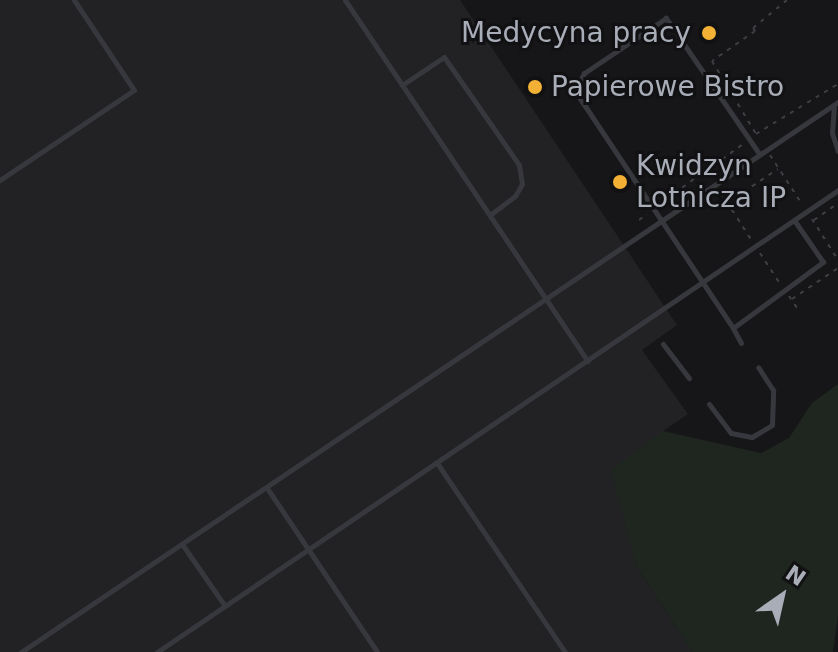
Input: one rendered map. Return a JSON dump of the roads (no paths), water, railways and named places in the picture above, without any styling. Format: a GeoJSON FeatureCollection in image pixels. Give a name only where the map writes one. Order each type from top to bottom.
{"type":"FeatureCollection","features":[{"type":"Feature","properties":{"kind":"lane"},"geometry":{"type":"LineString","coordinates":[[0,180],[134,90],[74,0]]}},
{"type":"Feature","properties":{"kind":"lane"},"geometry":{"type":"LineString","coordinates":[[345,0],[588,361]]}},
{"type":"Feature","properties":{"kind":"lane"},"geometry":{"type":"LineString","coordinates":[[741,343],[706,282],[661,221],[575,91],[596,65],[666,18],[758,152]]}},
{"type":"Feature","properties":{"kind":"lane"},"geometry":{"type":"LineString","coordinates":[[402,85],[444,57],[519,165],[522,184],[515,196],[490,215]]}},
{"type":"Feature","properties":{"kind":"lane"},"geometry":{"type":"LineString","coordinates":[[21,652],[548,300],[765,147],[836,103]]}},
{"type":"Feature","properties":{"kind":"lane"},"geometry":{"type":"LineString","coordinates":[[836,103],[832,133],[838,151]]}},
{"type":"Feature","properties":{"kind":"lane"},"geometry":{"type":"LineString","coordinates":[[157,652],[794,220],[835,196],[838,190]]}},
{"type":"Feature","properties":{"kind":"lane"},"geometry":{"type":"LineString","coordinates":[[733,328],[823,262],[794,220]]}},
{"type":"Feature","properties":{"kind":"lane"},"geometry":{"type":"LineString","coordinates":[[663,344],[689,378]]}},
{"type":"Feature","properties":{"kind":"lane"},"geometry":{"type":"LineString","coordinates":[[709,404],[731,433],[752,437],[772,425],[773,390],[758,367]]}},
{"type":"Feature","properties":{"kind":"lane"},"geometry":{"type":"LineString","coordinates":[[437,463],[565,652]]}},
{"type":"Feature","properties":{"kind":"lane"},"geometry":{"type":"LineString","coordinates":[[267,488],[377,652]]}},
{"type":"Feature","properties":{"kind":"lane"},"geometry":{"type":"LineString","coordinates":[[182,544],[225,606]]}},
{"type":"Feature","properties":{"kind":"place","name":"Medycyna pracy"},"geometry":{"type":"Point","coordinates":[709,33]}},
{"type":"Feature","properties":{"kind":"place","name":"Papierowe Bistro"},"geometry":{"type":"Point","coordinates":[535,87]}},
{"type":"Feature","properties":{"kind":"place","name":"Kwidzyn Lotnicza IP"},"geometry":{"type":"Point","coordinates":[620,182]}}]}
